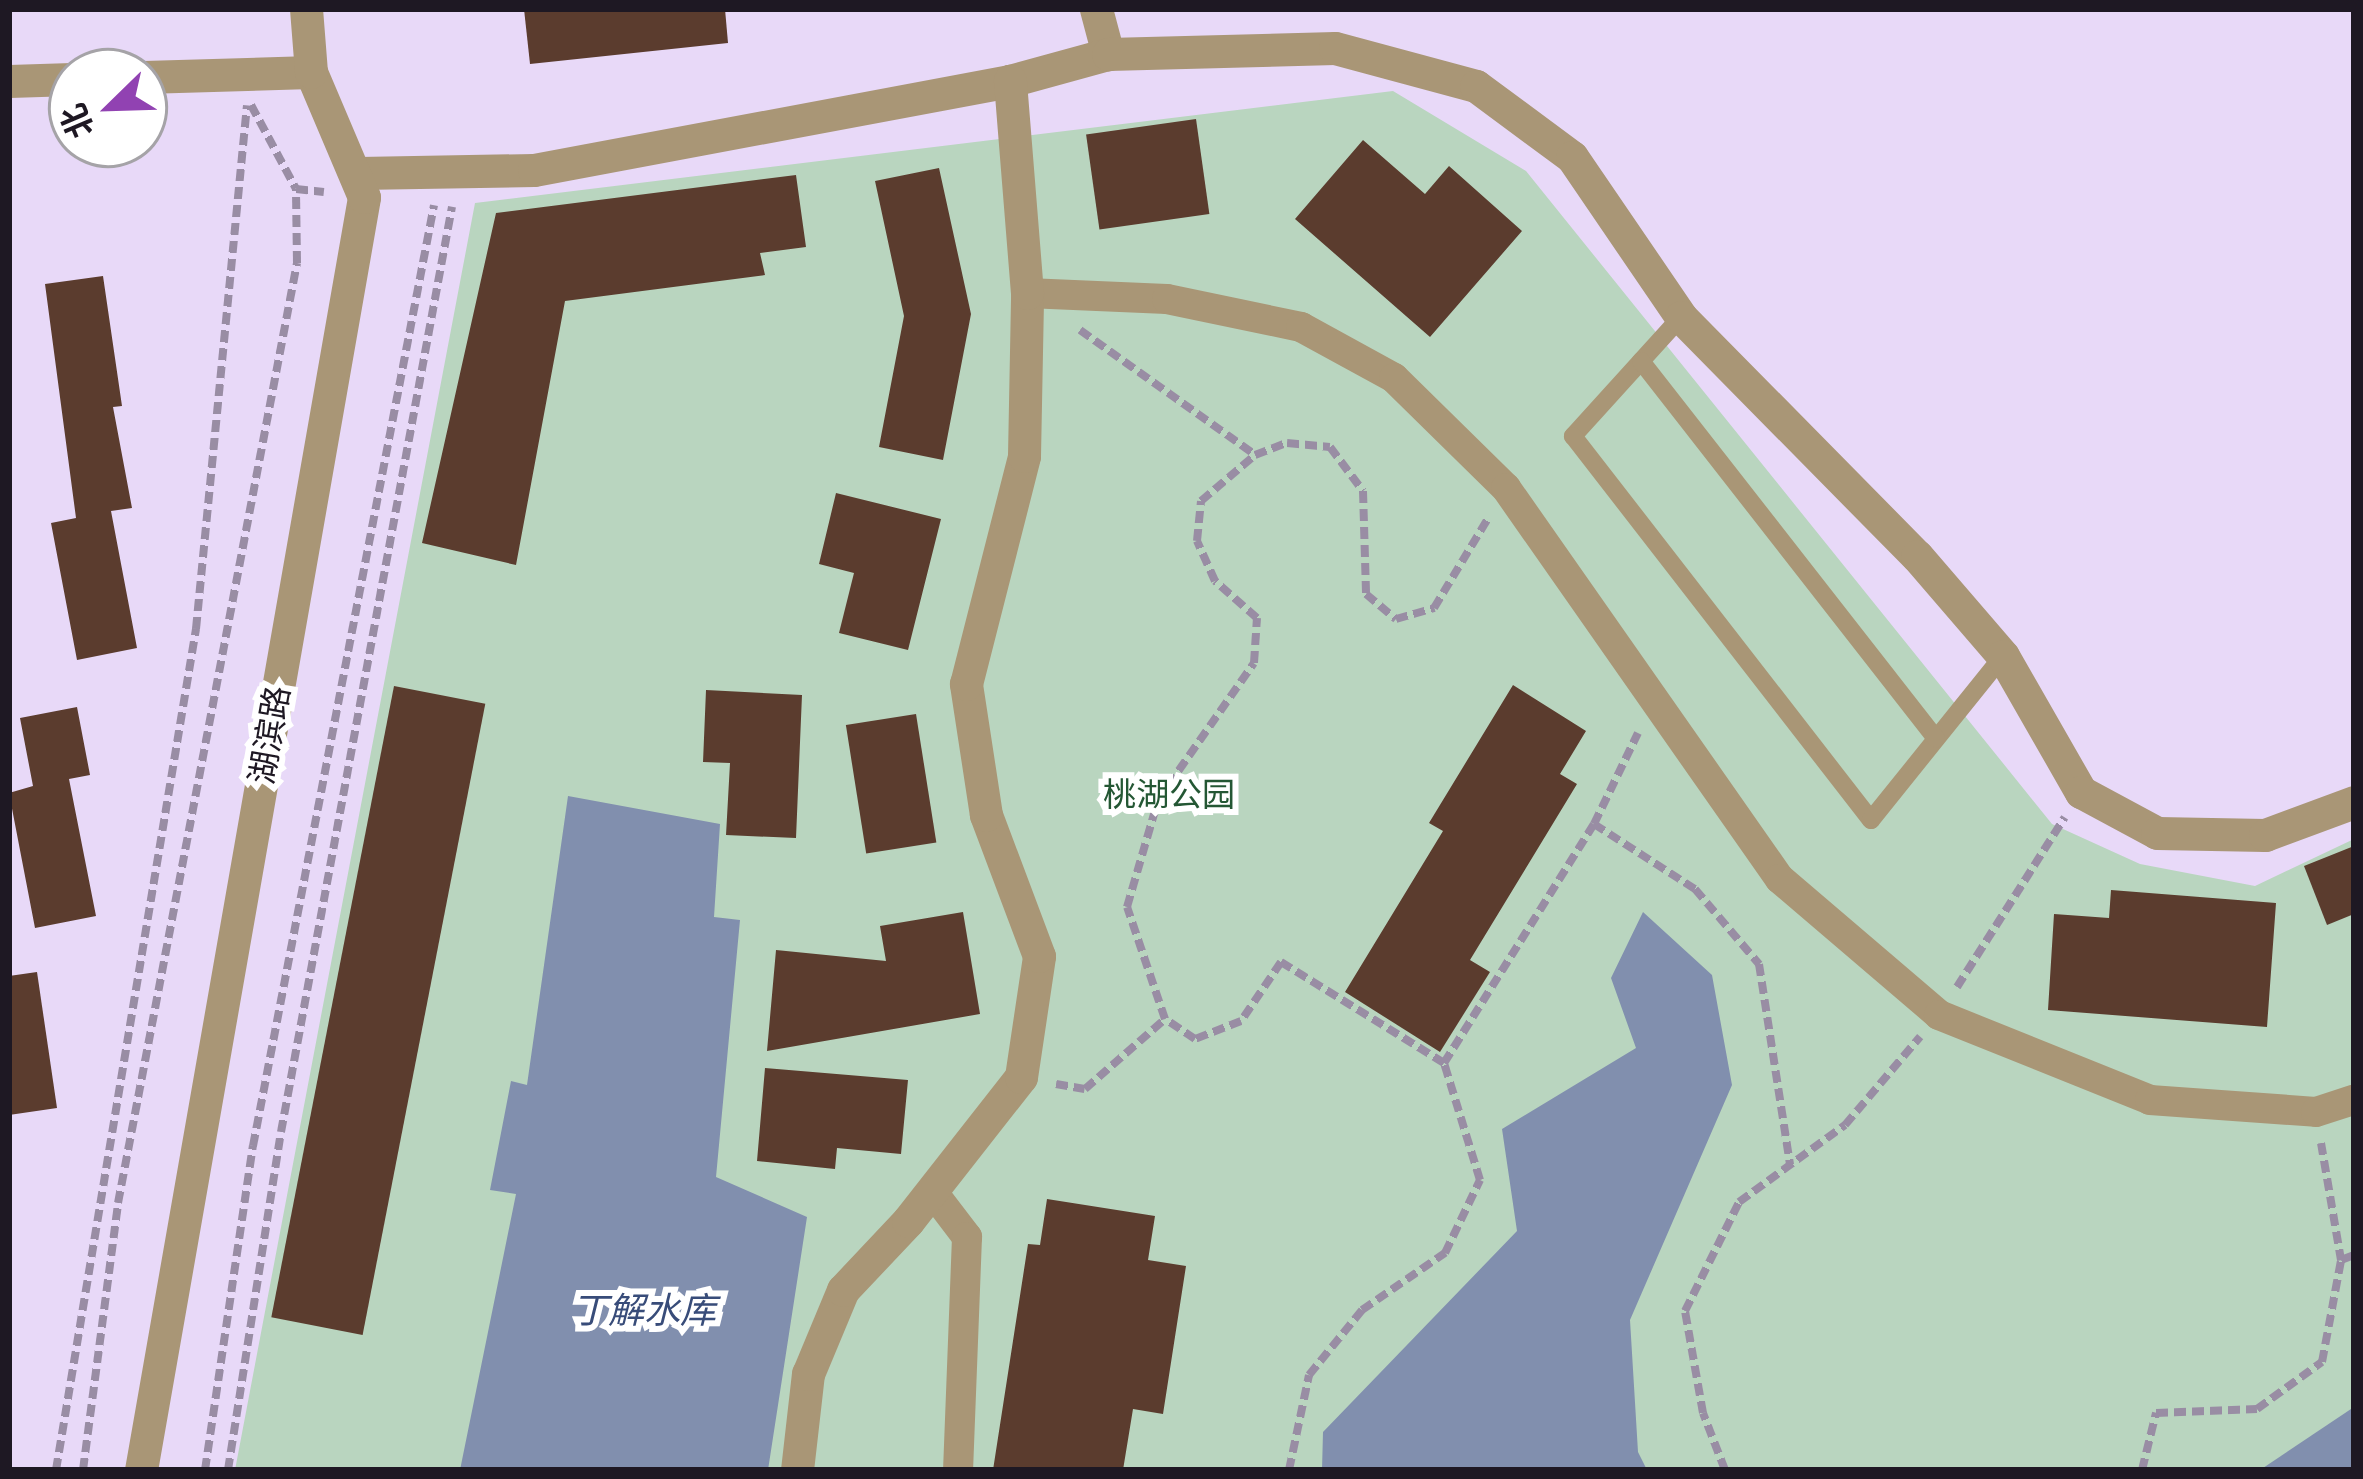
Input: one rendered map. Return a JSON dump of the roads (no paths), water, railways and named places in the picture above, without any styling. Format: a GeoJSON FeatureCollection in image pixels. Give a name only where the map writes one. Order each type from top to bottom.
{"type":"FeatureCollection","features":[{"type":"Feature","properties":{"kind":"street"},"geometry":{"type":"LineString","coordinates":[[306,9],[311,72],[362,185],[534,170],[1010,81],[1108,54],[1335,48],[1476,86],[1572,157],[1681,317],[1917,556],[2003,656],[2081,791],[2156,833],[2265,836],[2354,802]]}},
{"type":"Feature","properties":{"kind":"street"},"geometry":{"type":"LineString","coordinates":[[1096,9],[1108,54]]}},
{"type":"Feature","properties":{"kind":"street"},"geometry":{"type":"LineString","coordinates":[[168,76],[311,72]]}},
{"type":"Feature","properties":{"kind":"street"},"geometry":{"type":"LineString","coordinates":[[9,81],[48,80]]}},
{"type":"Feature","properties":{"kind":"street"},"geometry":{"type":"LineString","coordinates":[[796,1470],[808,1374],[843,1290],[932,1191],[1021,1077],[1039,956],[986,815],[966,684],[1024,456],[1028,292],[1010,81]]}},
{"type":"Feature","properties":{"kind":"street","name":"湖滨路"},"geometry":{"type":"LineString","coordinates":[[141,1470],[362,185]]}},
{"type":"Feature","properties":{"kind":"street"},"geometry":{"type":"LineString","coordinates":[[1028,292],[1167,298],[1301,327],[1394,378],[1506,488],[1780,879],[1939,1015],[2150,1100],[2316,1112],[2354,1100]]}},
{"type":"Feature","properties":{"kind":"street"},"geometry":{"type":"LineString","coordinates":[[932,1191],[967,1237],[958,1470]]}},
{"type":"Feature","properties":{"kind":"lane"},"geometry":{"type":"LineString","coordinates":[[1681,317],[1573,436],[1871,820],[2003,656]]}},
{"type":"Feature","properties":{"kind":"lane"},"geometry":{"type":"LineString","coordinates":[[1641,361],[1936,739]]}},
{"type":"Feature","properties":{"kind":"water","name":"丁解水库"},"geometry":{"type":"Polygon","coordinates":[[[568,796],[720,824],[714,917],[740,920],[716,1177],[807,1217],[768,1470],[460,1470],[516,1194],[490,1190],[511,1081],[527,1085],[568,796]]]}},
{"type":"Feature","properties":{"kind":"water"},"geometry":{"type":"Polygon","coordinates":[[[1643,912],[1712,975],[1732,1085],[1630,1320],[1638,1452],[1647,1470],[1322,1470],[1323,1432],[1517,1231],[1502,1129],[1636,1048],[1611,978],[1643,912]]]}},
{"type":"Feature","properties":{"kind":"water"},"geometry":{"type":"Polygon","coordinates":[[[2354,1407],[2354,1470],[2260,1470],[2354,1407]]]}},
{"type":"Feature","properties":{"kind":"park label","name":"桃湖公园"},"geometry":{"type":"Point","coordinates":[1169,795]}}]}
